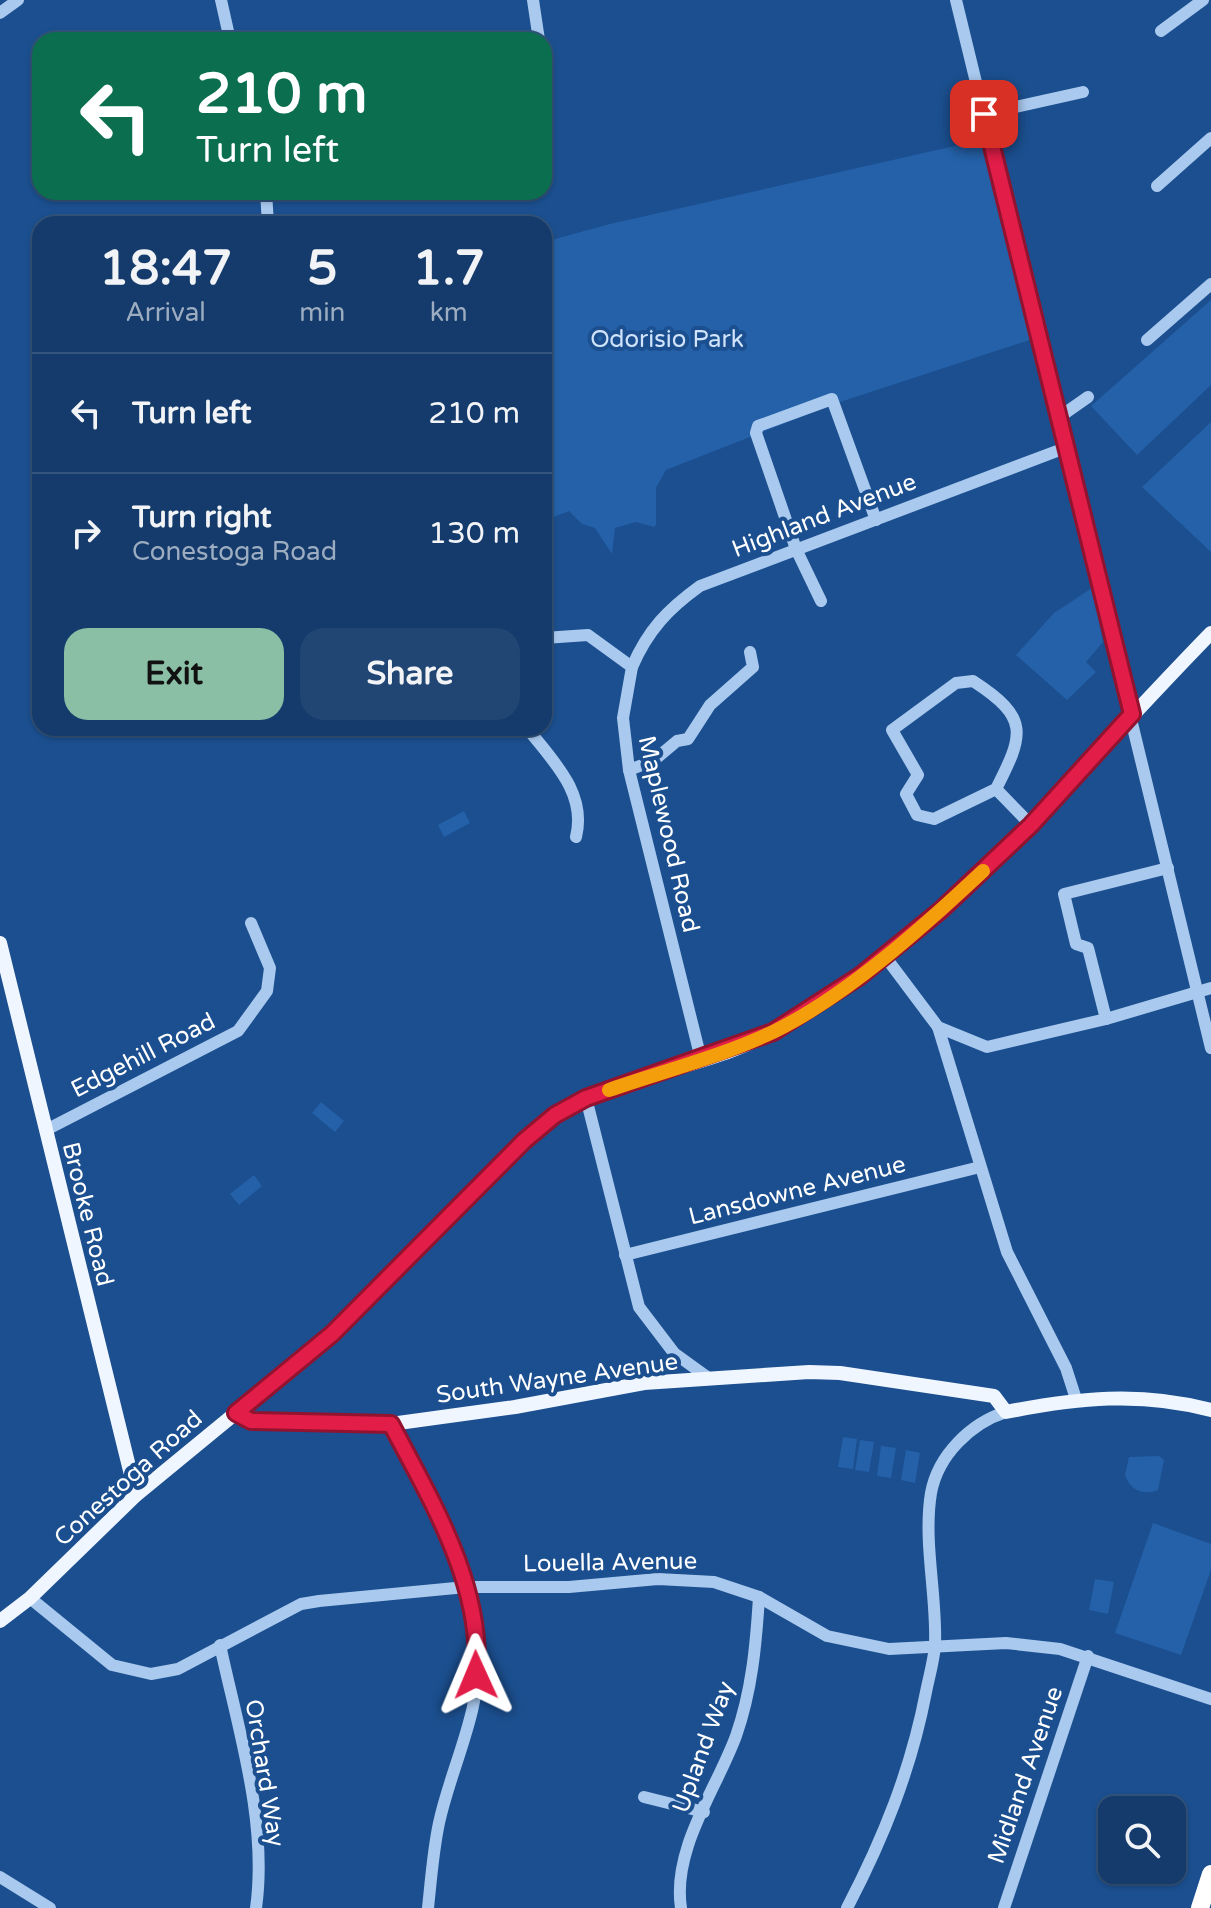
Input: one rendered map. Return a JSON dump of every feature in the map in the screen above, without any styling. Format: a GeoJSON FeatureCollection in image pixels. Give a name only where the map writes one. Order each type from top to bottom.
{"type":"FeatureCollection","features":[{"type":"Feature","properties":{"kind":"highway"},"geometry":{"type":"LineString","coordinates":[[1200,1908],[1211,1874]]}},
{"type":"Feature","properties":{"kind":"main road","name":"Conestoga Road"},"geometry":{"type":"LineString","coordinates":[[0,1621],[30,1598],[136,1495],[332,1334],[536,1130],[586,1098],[701,1059],[786,1025],[941,910],[1031,825],[1211,633]]}},
{"type":"Feature","properties":{"kind":"main road","name":"Brooke Road"},"geometry":{"type":"LineString","coordinates":[[0,943],[136,1495]]}},
{"type":"Feature","properties":{"kind":"main road","name":"South Wayne Avenue"},"geometry":{"type":"LineString","coordinates":[[236,1413],[251,1421],[391,1424],[515,1407],[644,1383],[840,1373],[994,1396],[1006,1412]]}},
{"type":"Feature","properties":{"kind":"main road"},"geometry":{"type":"LineString","coordinates":[[1006,1412],[1076,1399],[1136,1396],[1211,1410]]}},
{"type":"Feature","properties":{"kind":"street"},"geometry":{"type":"LineString","coordinates":[[0,13],[18,0]]}},
{"type":"Feature","properties":{"kind":"street"},"geometry":{"type":"LineString","coordinates":[[221,0],[228,32]]}},
{"type":"Feature","properties":{"kind":"street"},"geometry":{"type":"LineString","coordinates":[[533,0],[538,32]]}},
{"type":"Feature","properties":{"kind":"street"},"geometry":{"type":"LineString","coordinates":[[956,0],[1211,1048]]}},
{"type":"Feature","properties":{"kind":"street"},"geometry":{"type":"LineString","coordinates":[[1161,31],[1203,0]]}},
{"type":"Feature","properties":{"kind":"street"},"geometry":{"type":"LineString","coordinates":[[984,114],[1083,92]]}},
{"type":"Feature","properties":{"kind":"street"},"geometry":{"type":"LineString","coordinates":[[1157,186],[1211,138]]}},
{"type":"Feature","properties":{"kind":"street"},"geometry":{"type":"LineString","coordinates":[[1147,340],[1211,284]]}},
{"type":"Feature","properties":{"kind":"street"},"geometry":{"type":"LineString","coordinates":[[1058,418],[1088,397]]}},
{"type":"Feature","properties":{"kind":"street"},"geometry":{"type":"LineString","coordinates":[[821,601],[796,549],[756,433],[758,426],[832,399],[876,520]]}},
{"type":"Feature","properties":{"kind":"street","name":"Highland Avenue"},"geometry":{"type":"LineString","coordinates":[[632,667],[644,639],[667,610],[700,586],[1065,448]]}},
{"type":"Feature","properties":{"kind":"street"},"geometry":{"type":"LineString","coordinates":[[552,637],[588,635],[632,667]]}},
{"type":"Feature","properties":{"kind":"street"},"geometry":{"type":"LineString","coordinates":[[629,770],[653,761],[677,741],[688,739],[710,705],[753,667],[750,652]]}},
{"type":"Feature","properties":{"kind":"street","name":"Maplewood Road"},"geometry":{"type":"LineString","coordinates":[[632,667],[623,718],[629,770],[701,1059]]}},
{"type":"Feature","properties":{"kind":"street"},"geometry":{"type":"LineString","coordinates":[[973,681],[994,696],[1018,726],[1015,753],[996,789],[934,819],[917,815],[906,794],[918,775],[892,730],[956,683],[973,681]]}},
{"type":"Feature","properties":{"kind":"street"},"geometry":{"type":"LineString","coordinates":[[533,736],[567,778],[576,797],[582,816],[576,837]]}},
{"type":"Feature","properties":{"kind":"street"},"geometry":{"type":"LineString","coordinates":[[996,789],[1031,825]]}},
{"type":"Feature","properties":{"kind":"street"},"geometry":{"type":"LineString","coordinates":[[1106,1019],[1088,948],[1076,944],[1064,894],[1168,868]]}},
{"type":"Feature","properties":{"kind":"street","name":"Edgehill Road"},"geometry":{"type":"LineString","coordinates":[[46,1130],[238,1031],[267,991],[270,968],[251,923]]}},
{"type":"Feature","properties":{"kind":"street"},"geometry":{"type":"LineString","coordinates":[[884,955],[938,1027],[1007,1252],[1066,1368],[1076,1399]]}},
{"type":"Feature","properties":{"kind":"street"},"geometry":{"type":"LineString","coordinates":[[938,1027],[987,1047],[1106,1019],[1211,988]]}},
{"type":"Feature","properties":{"kind":"street"},"geometry":{"type":"LineString","coordinates":[[586,1098],[639,1307],[674,1353],[710,1379]]}},
{"type":"Feature","properties":{"kind":"street","name":"Lansdowne Avenue"},"geometry":{"type":"LineString","coordinates":[[625,1255],[980,1167]]}},
{"type":"Feature","properties":{"kind":"street"},"geometry":{"type":"LineString","coordinates":[[847,1908],[894,1810],[919,1730],[935,1646],[931,1493],[940,1469],[963,1436],[982,1422],[1006,1412]]}},
{"type":"Feature","properties":{"kind":"street"},"geometry":{"type":"LineString","coordinates":[[391,1424],[433,1505],[466,1587],[478,1652],[473,1708],[439,1823],[428,1908]]}},
{"type":"Feature","properties":{"kind":"street","name":"Louella Avenue"},"geometry":{"type":"LineString","coordinates":[[30,1598],[84,1644],[123,1670],[163,1673],[301,1604],[350,1596],[466,1587],[569,1587],[658,1579],[714,1582],[759,1597],[827,1636],[889,1649],[1006,1643],[1060,1649],[1211,1699]]}},
{"type":"Feature","properties":{"kind":"street","name":"Upland Way"},"geometry":{"type":"LineString","coordinates":[[681,1908],[680,1871],[735,1738],[749,1693],[759,1597]]}},
{"type":"Feature","properties":{"kind":"street","name":"Orchard Way"},"geometry":{"type":"LineString","coordinates":[[220,1645],[249,1780],[256,1843],[256,1908]]}},
{"type":"Feature","properties":{"kind":"street","name":"Midland Avenue"},"geometry":{"type":"LineString","coordinates":[[1004,1908],[1088,1656]]}},
{"type":"Feature","properties":{"kind":"street"},"geometry":{"type":"LineString","coordinates":[[644,1797],[704,1812]]}},
{"type":"Feature","properties":{"kind":"street"},"geometry":{"type":"LineString","coordinates":[[0,1877],[50,1908]]}},
{"type":"Feature","properties":{"kind":"green space","name":"Odorisio Park"},"geometry":{"type":"Polygon","coordinates":[[[990,138],[1039,337],[834,404],[666,470],[656,488],[656,525],[636,522],[615,528],[612,554],[595,528],[582,524],[569,511],[552,518],[552,240],[990,138]]]}},
{"type":"Feature","properties":{"kind":"green space"},"geometry":{"type":"Polygon","coordinates":[[[1211,300],[1211,385],[1137,455],[1091,406],[1211,300]]]}},
{"type":"Feature","properties":{"kind":"green space"},"geometry":{"type":"Polygon","coordinates":[[[1211,422],[1211,552],[1142,487],[1211,422]]]}},
{"type":"Feature","properties":{"kind":"green space"},"geometry":{"type":"Polygon","coordinates":[[[1092,588],[1103,642],[1086,662],[1096,672],[1067,700],[1016,655],[1054,613],[1092,588]]]}},
{"type":"Feature","properties":{"kind":"green space"},"geometry":{"type":"Polygon","coordinates":[[[464,811],[470,823],[444,837],[438,825],[464,811]]]}},
{"type":"Feature","properties":{"kind":"green space"},"geometry":{"type":"Polygon","coordinates":[[[321,1102],[344,1121],[335,1132],[312,1113],[321,1102]]]}},
{"type":"Feature","properties":{"kind":"green space"},"geometry":{"type":"Polygon","coordinates":[[[254,1175],[262,1186],[239,1205],[230,1194],[254,1175]]]}},
{"type":"Feature","properties":{"kind":"green space"},"geometry":{"type":"Polygon","coordinates":[[[843,1437],[857,1439],[853,1469],[838,1467],[843,1437]]]}},
{"type":"Feature","properties":{"kind":"green space"},"geometry":{"type":"Polygon","coordinates":[[[860,1440],[874,1442],[869,1472],[855,1470],[860,1440]]]}},
{"type":"Feature","properties":{"kind":"green space"},"geometry":{"type":"Polygon","coordinates":[[[881,1446],[896,1448],[891,1478],[877,1476],[881,1446]]]}},
{"type":"Feature","properties":{"kind":"green space"},"geometry":{"type":"Polygon","coordinates":[[[906,1450],[920,1453],[915,1483],[901,1480],[906,1450]]]}},
{"type":"Feature","properties":{"kind":"green space"},"geometry":{"type":"Polygon","coordinates":[[[1159,1456],[1164,1460],[1158,1490],[1142,1492],[1134,1488],[1125,1475],[1129,1457],[1159,1456]]]}},
{"type":"Feature","properties":{"kind":"green space"},"geometry":{"type":"Polygon","coordinates":[[[1153,1523],[1211,1544],[1211,1570],[1181,1655],[1115,1633],[1153,1523]]]}},
{"type":"Feature","properties":{"kind":"green space"},"geometry":{"type":"Polygon","coordinates":[[[1095,1579],[1114,1582],[1108,1614],[1089,1610],[1095,1579]]]}},
{"type":"Feature","properties":{"kind":"slow traffic"},"geometry":{"type":"LineString","coordinates":[[609,1090],[701,1059],[786,1025],[860,976],[983,871]]}},
{"type":"Feature","properties":{"kind":"route"},"geometry":{"type":"LineString","coordinates":[[476,1675],[478,1652],[466,1587],[433,1505],[391,1424],[251,1421],[236,1413],[332,1334],[524,1141],[555,1115],[586,1098],[773,1032],[860,976],[941,910],[1031,825],[1132,714],[984,114]]}}]}
